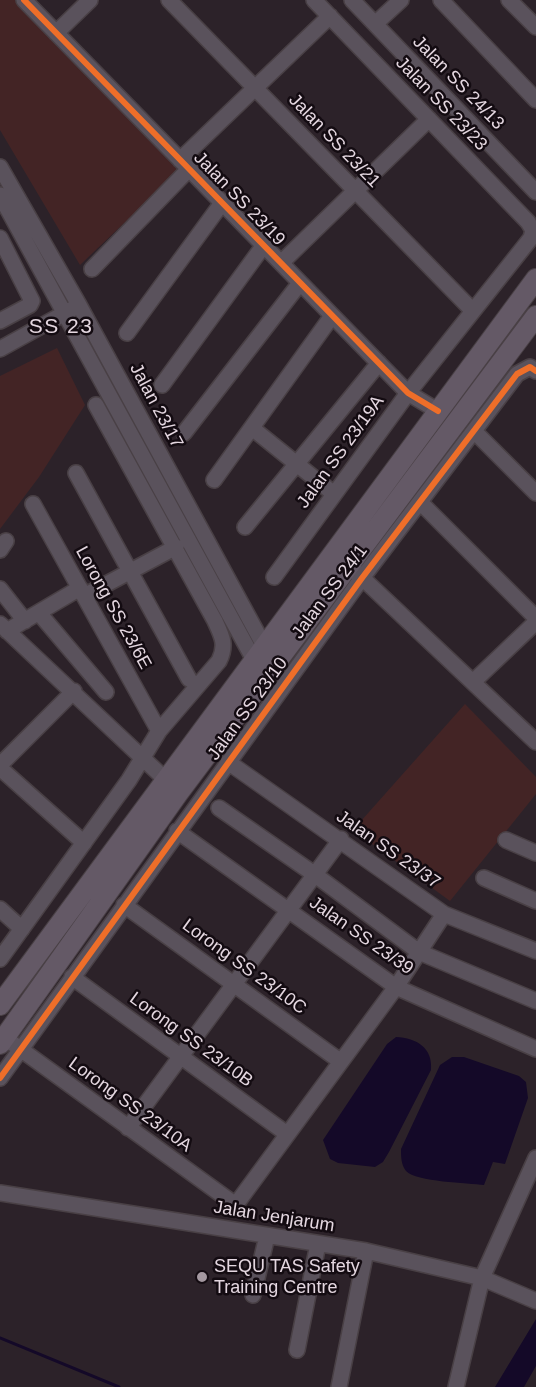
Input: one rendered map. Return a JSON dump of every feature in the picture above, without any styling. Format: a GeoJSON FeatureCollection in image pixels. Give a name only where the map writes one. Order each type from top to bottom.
{"type":"FeatureCollection","features":[{"type":"Feature","properties":{"kind":"main road","name":"Jalan SS 24/1"},"geometry":{"type":"LineString","coordinates":[[0,1005],[536,279]]}},
{"type":"Feature","properties":{"kind":"main road","name":"Jalan SS 24/1"},"geometry":{"type":"LineString","coordinates":[[8,1044],[179,792],[271,672],[356,572],[534,324]]}},
{"type":"Feature","properties":{"kind":"street","name":"Jalan SS 23/19"},"geometry":{"type":"LineString","coordinates":[[24,0],[408,393],[438,411]]}},
{"type":"Feature","properties":{"kind":"street"},"geometry":{"type":"LineString","coordinates":[[56,33],[90,0]]}},
{"type":"Feature","properties":{"kind":"street","name":"Jalan SS 23/21"},"geometry":{"type":"LineString","coordinates":[[169,0],[472,310]]}},
{"type":"Feature","properties":{"kind":"street","name":"Jalan SS 23/23"},"geometry":{"type":"LineString","coordinates":[[314,0],[528,222],[533,230],[531,238]]}},
{"type":"Feature","properties":{"kind":"street","name":"Jalan SS 24/13"},"geometry":{"type":"LineString","coordinates":[[352,0],[536,192]]}},
{"type":"Feature","properties":{"kind":"street"},"geometry":{"type":"LineString","coordinates":[[375,24],[401,0]]}},
{"type":"Feature","properties":{"kind":"street"},"geometry":{"type":"LineString","coordinates":[[441,0],[536,100]]}},
{"type":"Feature","properties":{"kind":"street"},"geometry":{"type":"LineString","coordinates":[[509,0],[536,27]]}},
{"type":"Feature","properties":{"kind":"street"},"geometry":{"type":"LineString","coordinates":[[92,269],[184,164],[255,88],[330,16]]}},
{"type":"Feature","properties":{"kind":"street"},"geometry":{"type":"LineString","coordinates":[[281,263],[429,119]]}},
{"type":"Feature","properties":{"kind":"street","name":"Jalan 23/17"},"geometry":{"type":"LineString","coordinates":[[0,168],[79,305],[259,655]]}},
{"type":"Feature","properties":{"kind":"street","name":"Jalan 23/17"},"geometry":{"type":"LineString","coordinates":[[0,195],[259,655],[271,672]]}},
{"type":"Feature","properties":{"kind":"street"},"geometry":{"type":"LineString","coordinates":[[127,333],[222,203]]}},
{"type":"Feature","properties":{"kind":"street"},"geometry":{"type":"LineString","coordinates":[[0,238],[32,301],[30,305],[0,321]]}},
{"type":"Feature","properties":{"kind":"street","name":"Jalan SS 23/19A"},"geometry":{"type":"LineString","coordinates":[[274,578],[408,393],[531,238]]}},
{"type":"Feature","properties":{"kind":"street"},"geometry":{"type":"LineString","coordinates":[[162,385],[264,245]]}},
{"type":"Feature","properties":{"kind":"street"},"geometry":{"type":"LineString","coordinates":[[184,433],[300,283]]}},
{"type":"Feature","properties":{"kind":"street"},"geometry":{"type":"LineString","coordinates":[[0,349],[79,305]]}},
{"type":"Feature","properties":{"kind":"street"},"geometry":{"type":"LineString","coordinates":[[514,309],[534,324]]}},
{"type":"Feature","properties":{"kind":"street"},"geometry":{"type":"LineString","coordinates":[[214,480],[332,316]]}},
{"type":"Feature","properties":{"kind":"street"},"geometry":{"type":"LineString","coordinates":[[245,527],[379,363]]}},
{"type":"Feature","properties":{"kind":"street","name":"Jalan SS 23/10"},"geometry":{"type":"LineString","coordinates":[[0,1078],[8,1044],[72,977],[228,762],[356,572],[420,502],[517,374],[533,369]]}},
{"type":"Feature","properties":{"kind":"street"},"geometry":{"type":"LineString","coordinates":[[0,959],[144,758],[159,731],[219,661],[225,643],[176,547],[96,405]]}},
{"type":"Feature","properties":{"kind":"street"},"geometry":{"type":"LineString","coordinates":[[252,428],[334,494]]}},
{"type":"Feature","properties":{"kind":"street"},"geometry":{"type":"LineString","coordinates":[[474,431],[536,493]]}},
{"type":"Feature","properties":{"kind":"street"},"geometry":{"type":"LineString","coordinates":[[76,473],[189,679]]}},
{"type":"Feature","properties":{"kind":"street"},"geometry":{"type":"LineString","coordinates":[[420,502],[536,620],[474,681]]}},
{"type":"Feature","properties":{"kind":"street","name":"Lorong SS 23/6E"},"geometry":{"type":"LineString","coordinates":[[33,504],[159,731]]}},
{"type":"Feature","properties":{"kind":"street"},"geometry":{"type":"LineString","coordinates":[[166,780],[4,628],[129,572],[176,547]]}},
{"type":"Feature","properties":{"kind":"street"},"geometry":{"type":"LineString","coordinates":[[356,572],[536,742]]}},
{"type":"Feature","properties":{"kind":"street"},"geometry":{"type":"LineString","coordinates":[[0,589],[32,617],[106,692]]}},
{"type":"Feature","properties":{"kind":"street"},"geometry":{"type":"LineString","coordinates":[[74,692],[0,767],[84,843]]}},
{"type":"Feature","properties":{"kind":"street","name":"Jalan SS 23/37"},"geometry":{"type":"LineString","coordinates":[[228,762],[341,839],[444,914],[536,951]]}},
{"type":"Feature","properties":{"kind":"street"},"geometry":{"type":"LineString","coordinates":[[219,808],[314,874],[419,952],[536,1001]]}},
{"type":"Feature","properties":{"kind":"street","name":"Jalan SS 23/39"},"geometry":{"type":"LineString","coordinates":[[177,831],[396,987],[536,1049]]}},
{"type":"Feature","properties":{"kind":"street"},"geometry":{"type":"LineString","coordinates":[[128,1128],[341,839]]}},
{"type":"Feature","properties":{"kind":"street"},"geometry":{"type":"LineString","coordinates":[[506,840],[536,853]]}},
{"type":"Feature","properties":{"kind":"street"},"geometry":{"type":"LineString","coordinates":[[484,878],[536,901]]}},
{"type":"Feature","properties":{"kind":"street","name":"Lorong SS 23/10C"},"geometry":{"type":"LineString","coordinates":[[124,905],[340,1061]]}},
{"type":"Feature","properties":{"kind":"street"},"geometry":{"type":"LineString","coordinates":[[0,909],[22,930]]}},
{"type":"Feature","properties":{"kind":"street"},"geometry":{"type":"LineString","coordinates":[[287,1134],[396,987],[444,914]]}},
{"type":"Feature","properties":{"kind":"street","name":"Lorong SS 23/10B"},"geometry":{"type":"LineString","coordinates":[[72,977],[287,1134]]}},
{"type":"Feature","properties":{"kind":"street","name":"Lorong SS 23/10A"},"geometry":{"type":"LineString","coordinates":[[8,1044],[233,1203],[240,1200],[287,1134]]}},
{"type":"Feature","properties":{"kind":"street"},"geometry":{"type":"LineString","coordinates":[[456,1387],[482,1278],[536,1158]]}},
{"type":"Feature","properties":{"kind":"street","name":"Jalan Jenjarum"},"geometry":{"type":"LineString","coordinates":[[0,1193],[366,1251],[482,1278],[532,1299]]}},
{"type":"Feature","properties":{"kind":"street"},"geometry":{"type":"LineString","coordinates":[[253,1295],[267,1236]]}},
{"type":"Feature","properties":{"kind":"street"},"geometry":{"type":"LineString","coordinates":[[297,1350],[318,1244]]}},
{"type":"Feature","properties":{"kind":"street"},"geometry":{"type":"LineString","coordinates":[[339,1387],[366,1251]]}},
{"type":"Feature","properties":{"kind":"shaded area"},"geometry":{"type":"Polygon","coordinates":[[[0,0],[17,0],[179,171],[80,265],[0,130],[0,0]]]}},
{"type":"Feature","properties":{"kind":"shaded area"},"geometry":{"type":"Polygon","coordinates":[[[57,348],[85,405],[39,477],[0,529],[0,376],[57,348]]]}},
{"type":"Feature","properties":{"kind":"shaded area"},"geometry":{"type":"Polygon","coordinates":[[[465,704],[536,777],[536,794],[450,901],[353,830],[465,704]]]}},
{"type":"Feature","properties":{"kind":"shaded area"},"geometry":{"type":"Polygon","coordinates":[[[396,1037],[411,1039],[422,1046],[429,1056],[431,1070],[389,1152],[383,1162],[375,1167],[338,1163],[330,1159],[323,1140],[387,1044],[396,1037]]]}},
{"type":"Feature","properties":{"kind":"shaded area"},"geometry":{"type":"Polygon","coordinates":[[[452,1057],[464,1057],[519,1076],[526,1082],[528,1098],[505,1164],[493,1162],[484,1185],[420,1178],[406,1171],[402,1163],[401,1149],[440,1065],[452,1057]]]}},
{"type":"Feature","properties":{"kind":"shaded area"},"geometry":{"type":"Polygon","coordinates":[[[536,1319],[536,1366],[524,1387],[495,1387],[536,1319]]]}},
{"type":"Feature","properties":{"kind":"waterway"},"geometry":{"type":"LineString","coordinates":[[0,1338],[119,1387]]}},
{"type":"Feature","properties":{"kind":"cycle path"},"geometry":{"type":"LineString","coordinates":[[24,0],[408,393],[438,411]]}},
{"type":"Feature","properties":{"kind":"cycle path"},"geometry":{"type":"LineString","coordinates":[[0,1078],[362,578],[517,374],[530,367],[536,371]]}},
{"type":"Feature","properties":{"kind":"place","name":"SEQU TAS Safety Training Centre"},"geometry":{"type":"Point","coordinates":[202,1277]}},
{"type":"Feature","properties":{"kind":"district","name":"SS 23"},"geometry":{"type":"Point","coordinates":[61,327]}}]}
